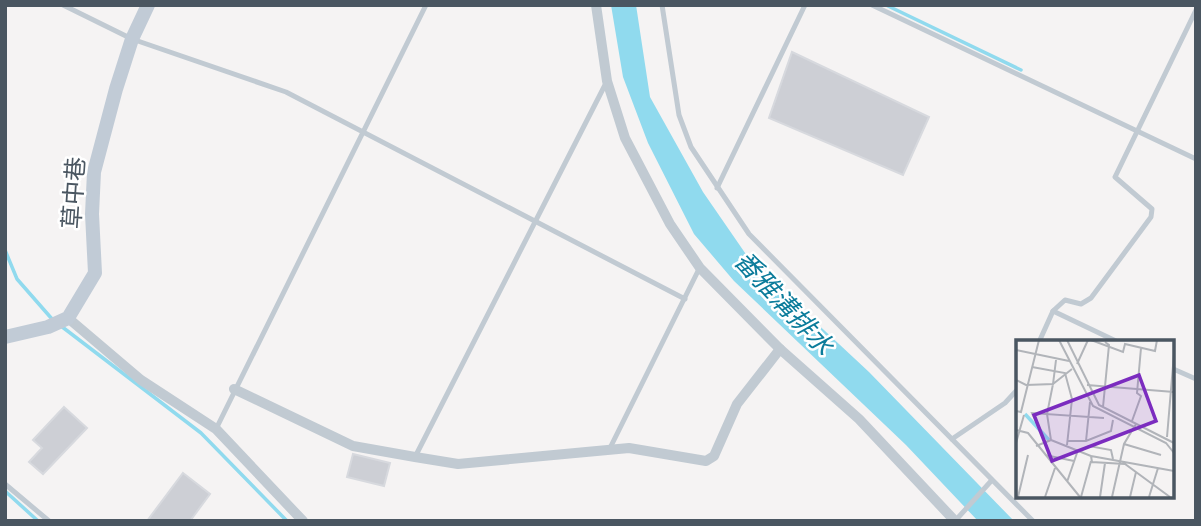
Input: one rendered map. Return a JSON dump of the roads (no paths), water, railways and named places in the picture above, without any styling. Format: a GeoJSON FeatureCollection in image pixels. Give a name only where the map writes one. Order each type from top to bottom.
{"type":"FeatureCollection","features":[{"type":"Feature","properties":{"kind":"street","name":"草中巷"},"geometry":{"type":"LineString","coordinates":[[59,322],[95,272],[92,214],[94,172],[132,39],[148,5]]}},
{"type":"Feature","properties":{"kind":"street"},"geometry":{"type":"LineString","coordinates":[[596,5],[607,81],[625,138],[641,172],[700,268],[780,349],[859,419],[955,521]]}},
{"type":"Feature","properties":{"kind":"street"},"geometry":{"type":"LineString","coordinates":[[5,337],[59,322],[216,429],[300,520]]}},
{"type":"Feature","properties":{"kind":"street"},"geometry":{"type":"LineString","coordinates":[[234,389],[353,446],[458,464],[629,448],[706,461],[714,456],[737,404],[780,349]]}},
{"type":"Feature","properties":{"kind":"lane"},"geometry":{"type":"LineString","coordinates":[[63,5],[132,39],[286,92],[685,299]]}},
{"type":"Feature","properties":{"kind":"lane"},"geometry":{"type":"LineString","coordinates":[[216,429],[366,132],[426,5]]}},
{"type":"Feature","properties":{"kind":"lane"},"geometry":{"type":"LineString","coordinates":[[662,5],[678,115],[691,146],[749,234],[1033,521]]}},
{"type":"Feature","properties":{"kind":"lane"},"geometry":{"type":"LineString","coordinates":[[717,188],[805,5]]}},
{"type":"Feature","properties":{"kind":"lane"},"geometry":{"type":"LineString","coordinates":[[872,5],[1196,159]]}},
{"type":"Feature","properties":{"kind":"lane"},"geometry":{"type":"LineString","coordinates":[[1041,340],[1053,311],[1065,300],[1081,304],[1091,298],[1151,217],[1152,209],[1115,177],[1196,10]]}},
{"type":"Feature","properties":{"kind":"lane"},"geometry":{"type":"LineString","coordinates":[[415,457],[607,81]]}},
{"type":"Feature","properties":{"kind":"lane"},"geometry":{"type":"LineString","coordinates":[[609,451],[700,268]]}},
{"type":"Feature","properties":{"kind":"lane"},"geometry":{"type":"LineString","coordinates":[[1053,311],[1114,340]]}},
{"type":"Feature","properties":{"kind":"lane"},"geometry":{"type":"LineString","coordinates":[[1173,369],[1196,379]]}},
{"type":"Feature","properties":{"kind":"lane"},"geometry":{"type":"LineString","coordinates":[[952,439],[1005,403],[1016,391]]}},
{"type":"Feature","properties":{"kind":"lane"},"geometry":{"type":"LineString","coordinates":[[955,521],[992,480]]}},
{"type":"Feature","properties":{"kind":"lane"},"geometry":{"type":"LineString","coordinates":[[5,484],[49,521]]}},
{"type":"Feature","properties":{"kind":"water","name":"番雅溝排水"},"geometry":{"type":"Polygon","coordinates":[[[611,5],[636,5],[650,97],[703,192],[752,263],[869,372],[1014,521],[978,521],[906,445],[734,281],[694,234],[648,143],[623,77],[611,5]]]}},
{"type":"Feature","properties":{"kind":"waterway"},"geometry":{"type":"LineString","coordinates":[[886,5],[1021,70]]}},
{"type":"Feature","properties":{"kind":"waterway"},"geometry":{"type":"LineString","coordinates":[[5,250],[17,279],[52,319]]}},
{"type":"Feature","properties":{"kind":"waterway"},"geometry":{"type":"LineString","coordinates":[[61,326],[201,433],[287,521]]}},
{"type":"Feature","properties":{"kind":"waterway"},"geometry":{"type":"LineString","coordinates":[[5,491],[38,521]]}}]}
